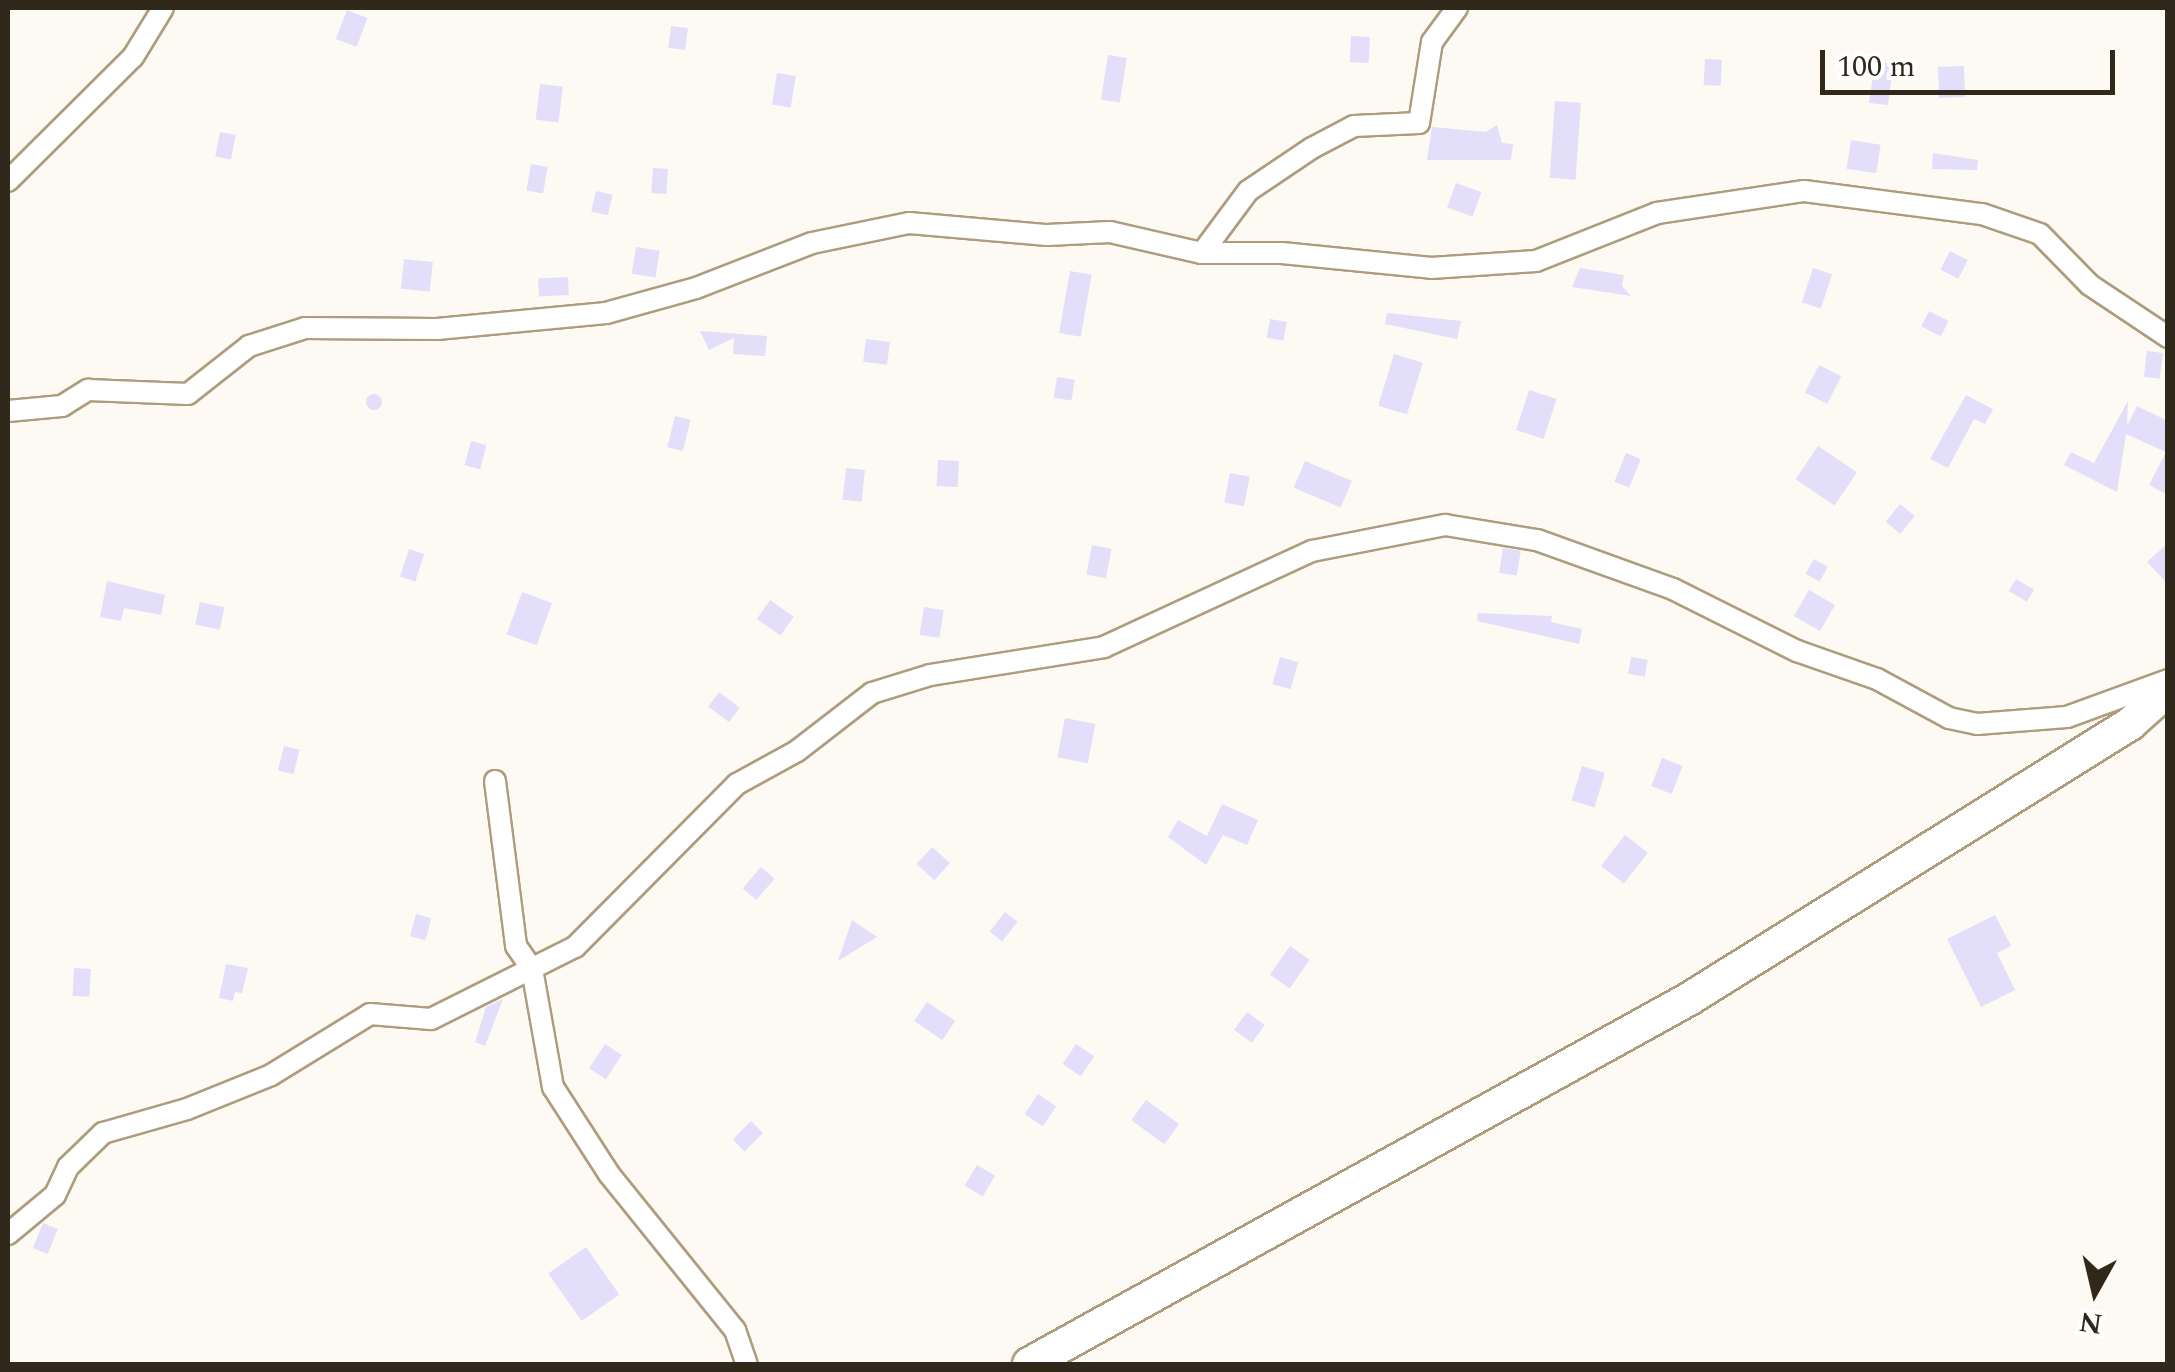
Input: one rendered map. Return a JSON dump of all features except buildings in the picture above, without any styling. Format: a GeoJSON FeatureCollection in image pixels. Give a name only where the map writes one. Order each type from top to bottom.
{"type":"FeatureCollection","features":[{"type":"Feature","properties":{"kind":"main road"},"geometry":{"type":"LineString","coordinates":[[1030,1364],[1690,999],[2130,724],[2168,690]]}},
{"type":"Feature","properties":{"kind":"street"},"geometry":{"type":"LineString","coordinates":[[8,181],[133,57],[163,8]]}},
{"type":"Feature","properties":{"kind":"street"},"geometry":{"type":"LineString","coordinates":[[1202,253],[1248,191],[1312,148],[1354,126],[1419,124],[1432,42],[1456,8]]}},
{"type":"Feature","properties":{"kind":"street"},"geometry":{"type":"LineString","coordinates":[[8,411],[62,406],[88,390],[188,394],[249,346],[305,328],[437,329],[606,313],[696,288],[812,243],[910,222],[1047,235],[1110,232],[1202,253],[1282,253],[1431,268],[1536,260],[1656,214],[1804,190],[1982,214],[2040,234],[2090,285],[2168,337]]}},
{"type":"Feature","properties":{"kind":"street"},"geometry":{"type":"LineString","coordinates":[[8,1234],[55,1195],[68,1166],[104,1132],[187,1110],[271,1075],[370,1014],[430,1018],[575,947],[738,784],[797,750],[872,693],[930,676],[1104,647],[1312,552],[1445,524],[1537,540],[1673,589],[1720,616],[1877,680],[1950,718],[2004,726],[2067,717],[2168,680]]}},
{"type":"Feature","properties":{"kind":"street"},"geometry":{"type":"LineString","coordinates":[[496,780],[516,946],[532,969],[553,1088],[609,1174],[735,1330],[746,1364]]}}]}
